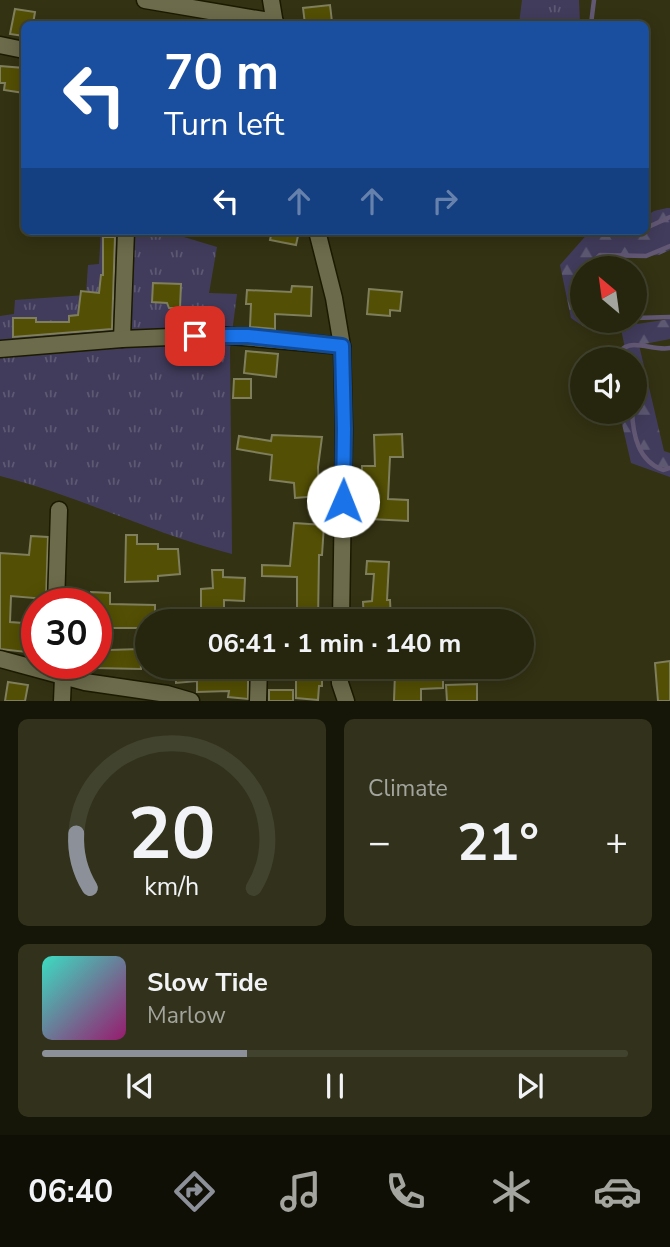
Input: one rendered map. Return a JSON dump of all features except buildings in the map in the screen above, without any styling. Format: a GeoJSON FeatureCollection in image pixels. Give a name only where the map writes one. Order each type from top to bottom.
{"type":"FeatureCollection","features":[{"type":"Feature","properties":{"kind":"street"},"geometry":{"type":"LineString","coordinates":[[145,0],[264,21]]}},
{"type":"Feature","properties":{"kind":"street"},"geometry":{"type":"LineString","coordinates":[[271,0],[275,21]]}},
{"type":"Feature","properties":{"kind":"street"},"geometry":{"type":"LineString","coordinates":[[0,45],[21,49]]}},
{"type":"Feature","properties":{"kind":"street"},"geometry":{"type":"LineString","coordinates":[[122,339],[126,235]]}},
{"type":"Feature","properties":{"kind":"street"},"geometry":{"type":"LineString","coordinates":[[318,235],[334,298],[342,346],[344,429],[341,609]]}},
{"type":"Feature","properties":{"kind":"street"},"geometry":{"type":"LineString","coordinates":[[0,349],[122,339],[219,335],[342,346]]}},
{"type":"Feature","properties":{"kind":"street"},"geometry":{"type":"LineString","coordinates":[[57,588],[59,510]]}},
{"type":"Feature","properties":{"kind":"street"},"geometry":{"type":"LineString","coordinates":[[0,659],[21,664]]}},
{"type":"Feature","properties":{"kind":"street"},"geometry":{"type":"LineString","coordinates":[[58,679],[62,701]]}},
{"type":"Feature","properties":{"kind":"street"},"geometry":{"type":"LineString","coordinates":[[95,679],[191,701]]}},
{"type":"Feature","properties":{"kind":"street"},"geometry":{"type":"LineString","coordinates":[[258,701],[259,679]]}},
{"type":"Feature","properties":{"kind":"street"},"geometry":{"type":"LineString","coordinates":[[340,679],[346,701]]}},
{"type":"Feature","properties":{"kind":"green space"},"geometry":{"type":"Polygon","coordinates":[[[522,0],[579,0],[580,21],[519,21],[522,0]]]}},
{"type":"Feature","properties":{"kind":"green space"},"geometry":{"type":"Polygon","coordinates":[[[670,208],[670,250],[659,255],[570,256],[570,313],[560,265],[586,235],[649,235],[649,214],[670,208]]]}},
{"type":"Feature","properties":{"kind":"green space"},"geometry":{"type":"Polygon","coordinates":[[[101,235],[177,235],[217,247],[209,293],[237,294],[230,348],[232,554],[0,476],[0,316],[14,314],[15,300],[86,295],[88,265],[99,264],[101,235]]]}},
{"type":"Feature","properties":{"kind":"green space"},"geometry":{"type":"Polygon","coordinates":[[[670,319],[670,339],[639,347],[625,347],[622,333],[647,333],[648,322],[670,319]]]}},
{"type":"Feature","properties":{"kind":"green space"},"geometry":{"type":"Polygon","coordinates":[[[647,379],[664,451],[670,453],[670,477],[631,463],[622,424],[647,424],[647,379]]]}},
{"type":"Feature","properties":{"kind":"waterway"},"geometry":{"type":"LineString","coordinates":[[591,21],[594,0]]}},
{"type":"Feature","properties":{"kind":"waterway"},"geometry":{"type":"LineString","coordinates":[[649,227],[670,217]]}},
{"type":"Feature","properties":{"kind":"waterway"},"geometry":{"type":"LineString","coordinates":[[646,256],[670,246]]}},
{"type":"Feature","properties":{"kind":"waterway"},"geometry":{"type":"LineString","coordinates":[[599,256],[646,256]]}},
{"type":"Feature","properties":{"kind":"waterway"},"geometry":{"type":"LineString","coordinates":[[648,318],[670,317]]}},
{"type":"Feature","properties":{"kind":"waterway"},"geometry":{"type":"LineString","coordinates":[[626,347],[639,345],[670,348]]}},
{"type":"Feature","properties":{"kind":"waterway"},"geometry":{"type":"LineString","coordinates":[[633,424],[642,454],[655,466],[663,470],[670,468]]}},
{"type":"Feature","properties":{"kind":"route"},"geometry":{"type":"LineString","coordinates":[[195,336],[248,336],[342,346],[343,501]]}}]}
